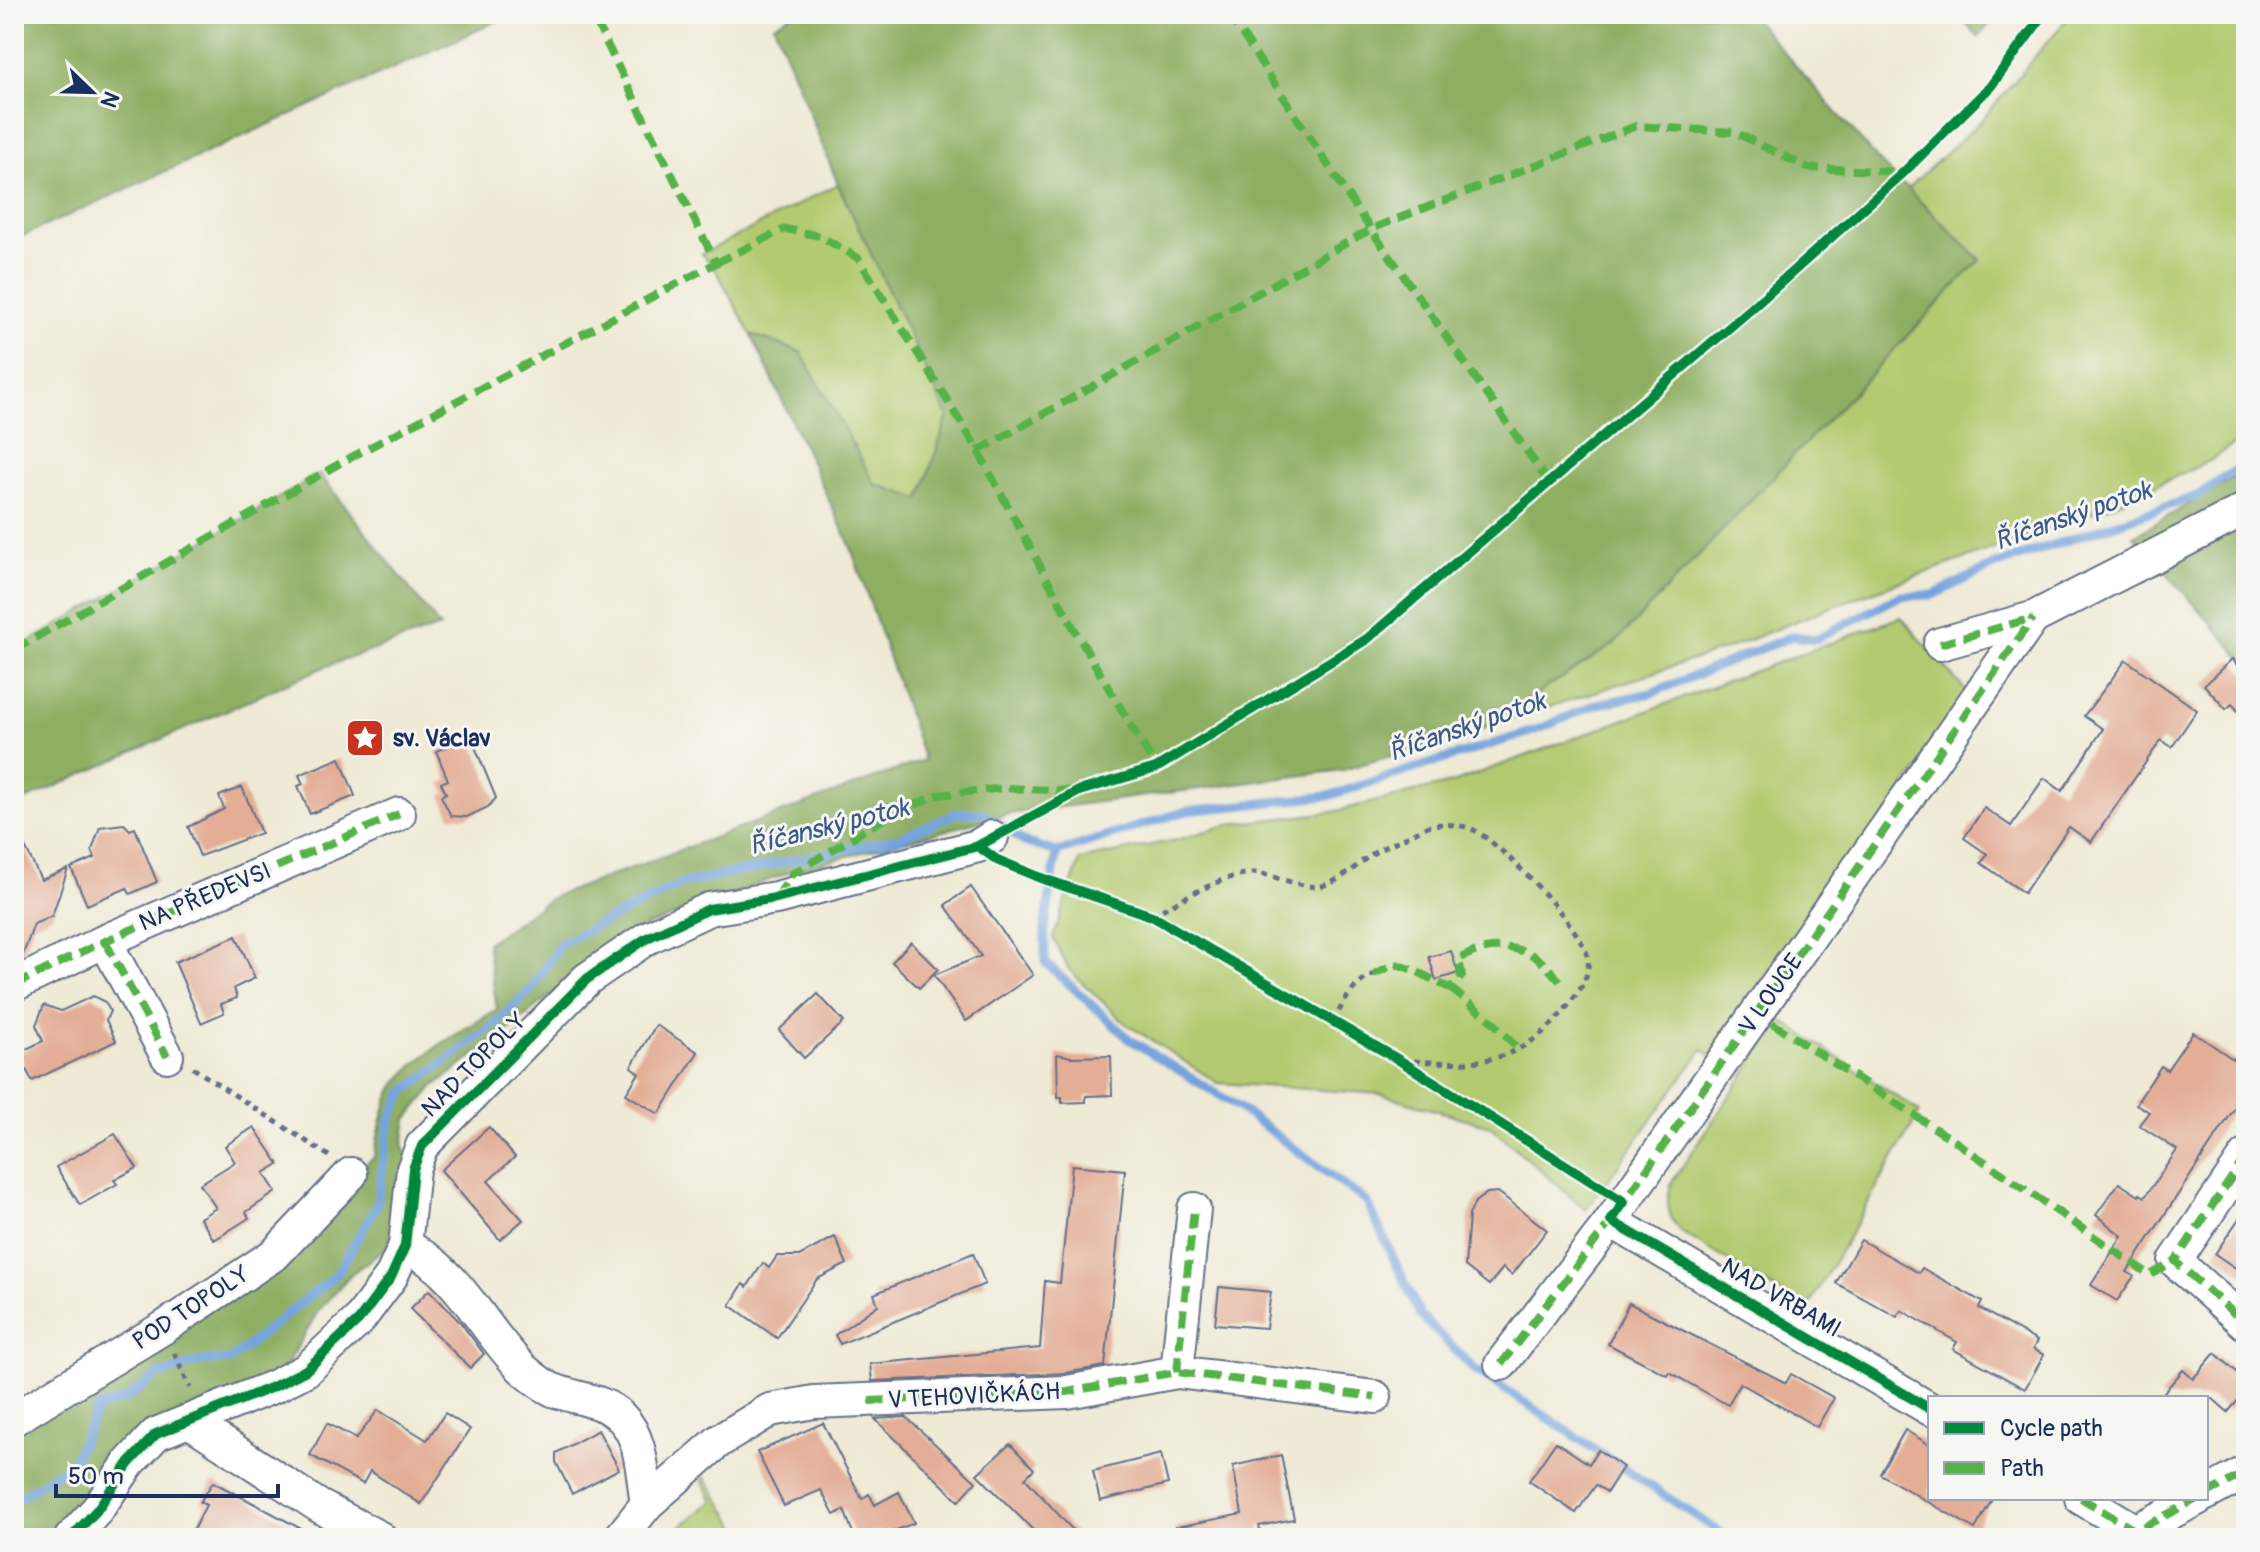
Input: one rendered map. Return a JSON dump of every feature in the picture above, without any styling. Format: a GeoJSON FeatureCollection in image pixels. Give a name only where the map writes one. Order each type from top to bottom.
{"type":"FeatureCollection","features":[{"type":"Feature","properties":{"kind":"street"},"geometry":{"type":"LineString","coordinates":[[1940,644],[2033,618],[2246,509]]}},
{"type":"Feature","properties":{"kind":"street","name":"V LOUCE"},"geometry":{"type":"LineString","coordinates":[[1501,1364],[1611,1221],[2033,618]]}},
{"type":"Feature","properties":{"kind":"street","name":"NA PŘEDEVSI"},"geometry":{"type":"LineString","coordinates":[[14,985],[105,941],[399,814]]}},
{"type":"Feature","properties":{"kind":"street","name":"NAD TOPOLY"},"geometry":{"type":"LineString","coordinates":[[71,1538],[97,1510],[129,1463],[156,1434],[192,1409],[275,1386],[306,1370],[359,1320],[391,1277],[405,1246],[413,1169],[422,1146],[587,979],[647,938],[709,909],[776,898],[985,841]]}},
{"type":"Feature","properties":{"kind":"street"},"geometry":{"type":"LineString","coordinates":[[105,941],[167,1056]]}},
{"type":"Feature","properties":{"kind":"street"},"geometry":{"type":"LineString","coordinates":[[2246,1156],[2175,1261],[2246,1324]]}},
{"type":"Feature","properties":{"kind":"street","name":"POD TOPOLY"},"geometry":{"type":"LineString","coordinates":[[14,1419],[163,1328],[275,1254],[351,1174]]}},
{"type":"Feature","properties":{"kind":"street"},"geometry":{"type":"LineString","coordinates":[[1177,1372],[1194,1209]]}},
{"type":"Feature","properties":{"kind":"street","name":"NAD VRBAMI"},"geometry":{"type":"LineString","coordinates":[[1611,1221],[1928,1408]]}},
{"type":"Feature","properties":{"kind":"street"},"geometry":{"type":"LineString","coordinates":[[405,1246],[418,1252],[446,1276],[524,1369],[551,1389],[603,1404],[622,1417],[636,1438],[647,1504]]}},
{"type":"Feature","properties":{"kind":"street","name":"V TEHOVIČKÁCH"},"geometry":{"type":"LineString","coordinates":[[620,1538],[647,1504],[719,1441],[770,1410],[814,1402],[1067,1392],[1177,1372],[1375,1397]]}},
{"type":"Feature","properties":{"kind":"street"},"geometry":{"type":"LineString","coordinates":[[192,1409],[319,1506],[380,1538]]}},
{"type":"Feature","properties":{"kind":"street"},"geometry":{"type":"LineString","coordinates":[[2208,1493],[2246,1472]]}},
{"type":"Feature","properties":{"kind":"street"},"geometry":{"type":"LineString","coordinates":[[2084,1500],[2129,1534],[2195,1500]]}},
{"type":"Feature","properties":{"kind":"path"},"geometry":{"type":"LineString","coordinates":[[1152,916],[1218,883],[1253,873],[1317,887],[1340,880],[1373,853],[1432,825],[1470,828],[1496,844],[1576,930],[1588,955],[1588,971],[1579,992],[1555,1022],[1520,1051],[1489,1060],[1452,1064],[1399,1060]]}},
{"type":"Feature","properties":{"kind":"path"},"geometry":{"type":"LineString","coordinates":[[1139,912],[1165,924]]}},
{"type":"Feature","properties":{"kind":"path"},"geometry":{"type":"LineString","coordinates":[[1333,1022],[1354,987],[1374,974]]}},
{"type":"Feature","properties":{"kind":"path"},"geometry":{"type":"LineString","coordinates":[[1320,1015],[1346,1030]]}},
{"type":"Feature","properties":{"kind":"path"},"geometry":{"type":"LineString","coordinates":[[1385,1052],[1422,1074]]}},
{"type":"Feature","properties":{"kind":"path"},"geometry":{"type":"LineString","coordinates":[[167,1056],[180,1059],[341,1164],[351,1174]]}},
{"type":"Feature","properties":{"kind":"path"},"geometry":{"type":"LineString","coordinates":[[174,1354],[192,1409]]}},
{"type":"Feature","properties":{"kind":"green space"},"geometry":{"type":"Polygon","coordinates":[[[14,14],[513,14],[14,240],[14,14]]]}},
{"type":"Feature","properties":{"kind":"green space"},"geometry":{"type":"Polygon","coordinates":[[[792,14],[1750,14],[1880,162],[1980,260],[1613,645],[1482,729],[1343,770],[1008,814],[798,869],[626,934],[433,1087],[407,1119],[403,1147],[413,1169],[388,1246],[350,1275],[318,1311],[275,1386],[189,1421],[71,1538],[14,1538],[14,1419],[163,1328],[374,1157],[385,1109],[396,1084],[430,1052],[497,1009],[487,943],[553,897],[924,760],[850,545],[751,334],[801,352],[875,484],[920,499],[948,416],[838,184],[774,25],[792,14]]]}},
{"type":"Feature","properties":{"kind":"green space"},"geometry":{"type":"Polygon","coordinates":[[[1958,14],[1999,14],[1978,37],[1958,14]]]}},
{"type":"Feature","properties":{"kind":"green space"},"geometry":{"type":"Polygon","coordinates":[[[2071,14],[2246,14],[2246,436],[2210,461],[2113,505],[1836,605],[1729,648],[1482,729],[1613,645],[1980,259],[1907,189],[1981,121],[2071,14]]]}},
{"type":"Feature","properties":{"kind":"green space"},"geometry":{"type":"Polygon","coordinates":[[[838,184],[948,416],[920,500],[874,484],[801,353],[751,334],[717,272],[702,254],[838,184]]]}},
{"type":"Feature","properties":{"kind":"green space"},"geometry":{"type":"Polygon","coordinates":[[[2246,471],[2246,663],[2134,536],[2246,471]]]}},
{"type":"Feature","properties":{"kind":"green space"},"geometry":{"type":"Polygon","coordinates":[[[320,474],[440,627],[324,667],[14,805],[14,650],[320,474]]]}},
{"type":"Feature","properties":{"kind":"green space"},"geometry":{"type":"Polygon","coordinates":[[[1901,617],[1971,697],[1710,1056],[1703,1049],[1586,1210],[1490,1126],[1381,1094],[1218,1083],[1125,1023],[1069,970],[1053,938],[1080,860],[1180,839],[1230,824],[1333,812],[1455,782],[1901,617]]]}},
{"type":"Feature","properties":{"kind":"green space"},"geometry":{"type":"Polygon","coordinates":[[[1781,1020],[1920,1112],[1807,1309],[1681,1232],[1669,1209],[1668,1196],[1672,1182],[1781,1020]]]}},
{"type":"Feature","properties":{"kind":"green space"},"geometry":{"type":"Polygon","coordinates":[[[705,1477],[744,1538],[666,1538],[713,1501],[702,1480],[705,1477]]]}},
{"type":"Feature","properties":{"kind":"building"},"geometry":{"type":"Polygon","coordinates":[[[2232,659],[2246,675],[2246,720],[2232,704],[2226,709],[2204,685],[2232,659]]]}},
{"type":"Feature","properties":{"kind":"building"},"geometry":{"type":"Polygon","coordinates":[[[2126,660],[2197,710],[2172,747],[2161,740],[2091,842],[2069,827],[2024,893],[1981,863],[1987,854],[1964,838],[1984,808],[2011,826],[2044,778],[2062,791],[2103,729],[2084,716],[2126,660]]]}},
{"type":"Feature","properties":{"kind":"building"},"geometry":{"type":"Polygon","coordinates":[[[471,737],[496,798],[488,807],[467,817],[451,816],[441,796],[446,793],[441,783],[448,780],[436,751],[471,737]]]}},
{"type":"Feature","properties":{"kind":"building"},"geometry":{"type":"Polygon","coordinates":[[[340,758],[355,796],[310,814],[298,786],[303,784],[299,775],[340,758]]]}},
{"type":"Feature","properties":{"kind":"building"},"geometry":{"type":"Polygon","coordinates":[[[242,787],[261,833],[200,856],[188,827],[224,809],[219,796],[242,787]]]}},
{"type":"Feature","properties":{"kind":"building"},"geometry":{"type":"Polygon","coordinates":[[[14,824],[41,880],[68,869],[52,916],[34,924],[21,960],[14,964],[14,824]]]}},
{"type":"Feature","properties":{"kind":"building"},"geometry":{"type":"Polygon","coordinates":[[[124,824],[130,830],[135,828],[157,882],[130,894],[127,888],[87,905],[71,868],[95,858],[92,850],[100,827],[124,824]]]}},
{"type":"Feature","properties":{"kind":"building"},"geometry":{"type":"Polygon","coordinates":[[[971,887],[1033,975],[966,1021],[934,975],[981,956],[945,905],[971,887]]]}},
{"type":"Feature","properties":{"kind":"building"},"geometry":{"type":"Polygon","coordinates":[[[236,936],[255,978],[234,988],[237,998],[221,1004],[224,1013],[201,1023],[175,962],[236,936]]]}},
{"type":"Feature","properties":{"kind":"building"},"geometry":{"type":"Polygon","coordinates":[[[911,942],[938,969],[919,988],[892,962],[911,942]]]}},
{"type":"Feature","properties":{"kind":"building"},"geometry":{"type":"Polygon","coordinates":[[[1451,951],[1458,973],[1436,980],[1429,957],[1451,951]]]}},
{"type":"Feature","properties":{"kind":"building"},"geometry":{"type":"Polygon","coordinates":[[[818,994],[844,1022],[804,1058],[779,1030],[818,994]]]}},
{"type":"Feature","properties":{"kind":"building"},"geometry":{"type":"Polygon","coordinates":[[[93,996],[105,1002],[110,1011],[106,1020],[116,1041],[32,1081],[18,1053],[43,1041],[36,1025],[44,1005],[61,1011],[93,996]]]}},
{"type":"Feature","properties":{"kind":"building"},"geometry":{"type":"Polygon","coordinates":[[[656,1025],[698,1052],[659,1114],[626,1094],[639,1073],[631,1067],[656,1025]]]}},
{"type":"Feature","properties":{"kind":"building"},"geometry":{"type":"Polygon","coordinates":[[[2193,1032],[2246,1068],[2246,1091],[2127,1272],[2134,1276],[2117,1301],[2091,1285],[2122,1236],[2096,1215],[2119,1183],[2145,1197],[2177,1150],[2139,1125],[2149,1112],[2136,1104],[2161,1066],[2167,1070],[2193,1032]]]}},
{"type":"Feature","properties":{"kind":"building"},"geometry":{"type":"Polygon","coordinates":[[[1057,1054],[1071,1057],[1111,1056],[1112,1095],[1086,1096],[1086,1102],[1062,1103],[1062,1097],[1058,1097],[1057,1054]]]}},
{"type":"Feature","properties":{"kind":"building"},"geometry":{"type":"Polygon","coordinates":[[[254,1127],[279,1164],[264,1173],[276,1192],[246,1212],[249,1218],[214,1240],[200,1218],[216,1208],[200,1184],[235,1162],[225,1146],[254,1127]]]}},
{"type":"Feature","properties":{"kind":"building"},"geometry":{"type":"Polygon","coordinates":[[[489,1127],[515,1157],[488,1181],[523,1220],[500,1240],[441,1170],[489,1127]]]}},
{"type":"Feature","properties":{"kind":"building"},"geometry":{"type":"Polygon","coordinates":[[[115,1134],[137,1168],[114,1180],[117,1184],[80,1205],[56,1167],[115,1134]]]}},
{"type":"Feature","properties":{"kind":"building"},"geometry":{"type":"Polygon","coordinates":[[[1072,1165],[1125,1170],[1105,1366],[1065,1373],[872,1381],[870,1364],[1040,1348],[1045,1281],[1060,1283],[1072,1165]]]}},
{"type":"Feature","properties":{"kind":"building"},"geometry":{"type":"Polygon","coordinates":[[[1498,1192],[1547,1230],[1512,1275],[1503,1268],[1489,1285],[1465,1266],[1469,1215],[1475,1202],[1487,1193],[1498,1192]]]}},
{"type":"Feature","properties":{"kind":"building"},"geometry":{"type":"Polygon","coordinates":[[[2246,1208],[2246,1275],[2215,1254],[2246,1208]]]}},
{"type":"Feature","properties":{"kind":"building"},"geometry":{"type":"Polygon","coordinates":[[[835,1237],[847,1264],[817,1279],[777,1338],[730,1305],[743,1284],[747,1287],[763,1263],[769,1268],[777,1256],[799,1256],[835,1237]]]}},
{"type":"Feature","properties":{"kind":"building"},"geometry":{"type":"Polygon","coordinates":[[[1861,1240],[1919,1273],[1922,1268],[1982,1302],[1979,1308],[2037,1341],[2033,1349],[2044,1355],[2025,1389],[1953,1349],[1957,1342],[1901,1310],[1897,1317],[1836,1283],[1861,1240]]]}},
{"type":"Feature","properties":{"kind":"building"},"geometry":{"type":"Polygon","coordinates":[[[973,1253],[985,1284],[840,1344],[835,1335],[878,1305],[874,1294],[973,1253]]]}},
{"type":"Feature","properties":{"kind":"building"},"geometry":{"type":"Polygon","coordinates":[[[1219,1287],[1271,1292],[1266,1328],[1215,1324],[1219,1287]]]}},
{"type":"Feature","properties":{"kind":"building"},"geometry":{"type":"Polygon","coordinates":[[[429,1290],[460,1322],[484,1354],[470,1368],[410,1309],[429,1290]]]}},
{"type":"Feature","properties":{"kind":"building"},"geometry":{"type":"Polygon","coordinates":[[[1629,1303],[1786,1383],[1791,1374],[1834,1398],[1817,1427],[1740,1383],[1728,1405],[1669,1372],[1667,1375],[1608,1344],[1629,1303]]]}},
{"type":"Feature","properties":{"kind":"building"},"geometry":{"type":"Polygon","coordinates":[[[2215,1353],[2246,1380],[2246,1391],[2228,1412],[2208,1396],[2161,1396],[2183,1370],[2193,1379],[2215,1353]]]}},
{"type":"Feature","properties":{"kind":"building"},"geometry":{"type":"Polygon","coordinates":[[[378,1410],[427,1440],[445,1413],[470,1429],[421,1504],[370,1471],[363,1484],[310,1455],[327,1423],[356,1439],[378,1410]]]}},
{"type":"Feature","properties":{"kind":"building"},"geometry":{"type":"Polygon","coordinates":[[[906,1417],[976,1482],[959,1501],[875,1419],[906,1417]]]}},
{"type":"Feature","properties":{"kind":"building"},"geometry":{"type":"Polygon","coordinates":[[[823,1423],[862,1499],[869,1494],[875,1505],[899,1492],[914,1523],[887,1534],[885,1530],[872,1531],[855,1538],[844,1510],[834,1515],[821,1490],[784,1506],[757,1452],[823,1423]]]}},
{"type":"Feature","properties":{"kind":"building"},"geometry":{"type":"Polygon","coordinates":[[[598,1430],[619,1469],[572,1494],[556,1462],[556,1453],[598,1430]]]}},
{"type":"Feature","properties":{"kind":"building"},"geometry":{"type":"Polygon","coordinates":[[[1905,1430],[1928,1444],[1928,1500],[1992,1500],[1975,1529],[1880,1474],[1905,1430]]]}},
{"type":"Feature","properties":{"kind":"building"},"geometry":{"type":"Polygon","coordinates":[[[1556,1442],[1589,1464],[1598,1450],[1623,1467],[1607,1492],[1596,1485],[1576,1513],[1529,1481],[1556,1442]]]}},
{"type":"Feature","properties":{"kind":"building"},"geometry":{"type":"Polygon","coordinates":[[[1010,1444],[1034,1469],[1025,1478],[1080,1538],[1041,1538],[977,1474],[1010,1444]]]}},
{"type":"Feature","properties":{"kind":"building"},"geometry":{"type":"Polygon","coordinates":[[[1161,1454],[1168,1484],[1100,1501],[1093,1471],[1161,1454]]]}},
{"type":"Feature","properties":{"kind":"building"},"geometry":{"type":"Polygon","coordinates":[[[1281,1455],[1294,1519],[1259,1526],[1262,1538],[1177,1538],[1176,1527],[1242,1514],[1233,1466],[1281,1455]]]}},
{"type":"Feature","properties":{"kind":"building"},"geometry":{"type":"Polygon","coordinates":[[[213,1482],[318,1538],[189,1538],[206,1505],[200,1502],[213,1482]]]}},
{"type":"Feature","properties":{"kind":"waterway","name":"Říčanský potok"},"geometry":{"type":"LineString","coordinates":[[14,1501],[71,1464],[98,1408],[127,1399],[156,1376],[203,1361],[230,1360],[337,1274],[377,1205],[390,1120],[404,1092],[489,1029],[531,990],[561,943],[681,884],[899,838],[958,813],[983,813],[1024,842],[1057,852],[1187,811],[1328,796],[1537,730],[1594,705],[1651,693],[1793,636],[1816,639],[1900,596],[1933,595],[1995,565],[2197,496],[2246,463]]}},
{"type":"Feature","properties":{"kind":"waterway"},"geometry":{"type":"LineString","coordinates":[[1057,852],[1045,926],[1045,962],[1129,1039],[1238,1107],[1367,1202],[1420,1315],[1474,1369],[1729,1538]]}},
{"type":"Feature","properties":{"kind":"marked path"},"geometry":{"type":"LineString","coordinates":[[14,650],[344,461],[716,263],[592,14]]}},
{"type":"Feature","properties":{"kind":"marked path"},"geometry":{"type":"LineString","coordinates":[[1229,14],[1358,211],[1550,484]]}},
{"type":"Feature","properties":{"kind":"marked path"},"geometry":{"type":"LineString","coordinates":[[978,451],[1371,229],[1636,126],[1734,132],[1808,168],[1904,172]]}},
{"type":"Feature","properties":{"kind":"marked path"},"geometry":{"type":"LineString","coordinates":[[716,263],[785,229],[820,236],[858,258],[972,440],[1078,636],[1156,768]]}},
{"type":"Feature","properties":{"kind":"marked path"},"geometry":{"type":"LineString","coordinates":[[1940,644],[2033,618]]}},
{"type":"Feature","properties":{"kind":"marked path"},"geometry":{"type":"LineString","coordinates":[[1501,1364],[1611,1221],[2033,618]]}},
{"type":"Feature","properties":{"kind":"marked path"},"geometry":{"type":"LineString","coordinates":[[777,897],[792,874],[890,815],[938,795],[1006,788],[1071,791]]}},
{"type":"Feature","properties":{"kind":"marked path"},"geometry":{"type":"LineString","coordinates":[[14,985],[105,941],[399,814]]}},
{"type":"Feature","properties":{"kind":"marked path"},"geometry":{"type":"LineString","coordinates":[[105,941],[167,1056]]}},
{"type":"Feature","properties":{"kind":"marked path"},"geometry":{"type":"LineString","coordinates":[[1374,974],[1395,964],[1450,988],[1462,976],[1459,959],[1476,951],[1504,948],[1523,951],[1536,958],[1565,986]]}},
{"type":"Feature","properties":{"kind":"marked path"},"geometry":{"type":"LineString","coordinates":[[1450,988],[1493,1022],[1520,1051]]}},
{"type":"Feature","properties":{"kind":"marked path"},"geometry":{"type":"LineString","coordinates":[[1772,1023],[1956,1142],[2150,1275],[2175,1261]]}},
{"type":"Feature","properties":{"kind":"marked path"},"geometry":{"type":"LineString","coordinates":[[2246,1156],[2175,1261],[2246,1324]]}},
{"type":"Feature","properties":{"kind":"marked path"},"geometry":{"type":"LineString","coordinates":[[1177,1372],[1194,1209]]}},
{"type":"Feature","properties":{"kind":"marked path"},"geometry":{"type":"LineString","coordinates":[[869,1401],[1067,1392],[1177,1372],[1375,1397]]}},
{"type":"Feature","properties":{"kind":"marked path"},"geometry":{"type":"LineString","coordinates":[[2208,1493],[2246,1472]]}},
{"type":"Feature","properties":{"kind":"marked path"},"geometry":{"type":"LineString","coordinates":[[2084,1500],[2136,1531]]}},
{"type":"Feature","properties":{"kind":"marked path"},"geometry":{"type":"LineString","coordinates":[[2122,1538],[2195,1500]]}},
{"type":"Feature","properties":{"kind":"cycle path"},"geometry":{"type":"LineString","coordinates":[[71,1538],[97,1510],[129,1463],[156,1434],[275,1386],[306,1370],[359,1320],[391,1277],[405,1246],[413,1169],[422,1146],[587,979],[647,938],[709,909],[776,898],[978,846],[1079,791],[1156,768],[1367,639],[1752,308],[1904,172],[1990,87],[2044,14]]}},
{"type":"Feature","properties":{"kind":"cycle path"},"geometry":{"type":"LineString","coordinates":[[978,846],[997,860],[1041,878],[1152,916],[1399,1060],[1624,1202],[1611,1221],[1928,1408]]}},
{"type":"Feature","properties":{"kind":"place","name":"sv. Václav"},"geometry":{"type":"Point","coordinates":[365,738]}}]}
